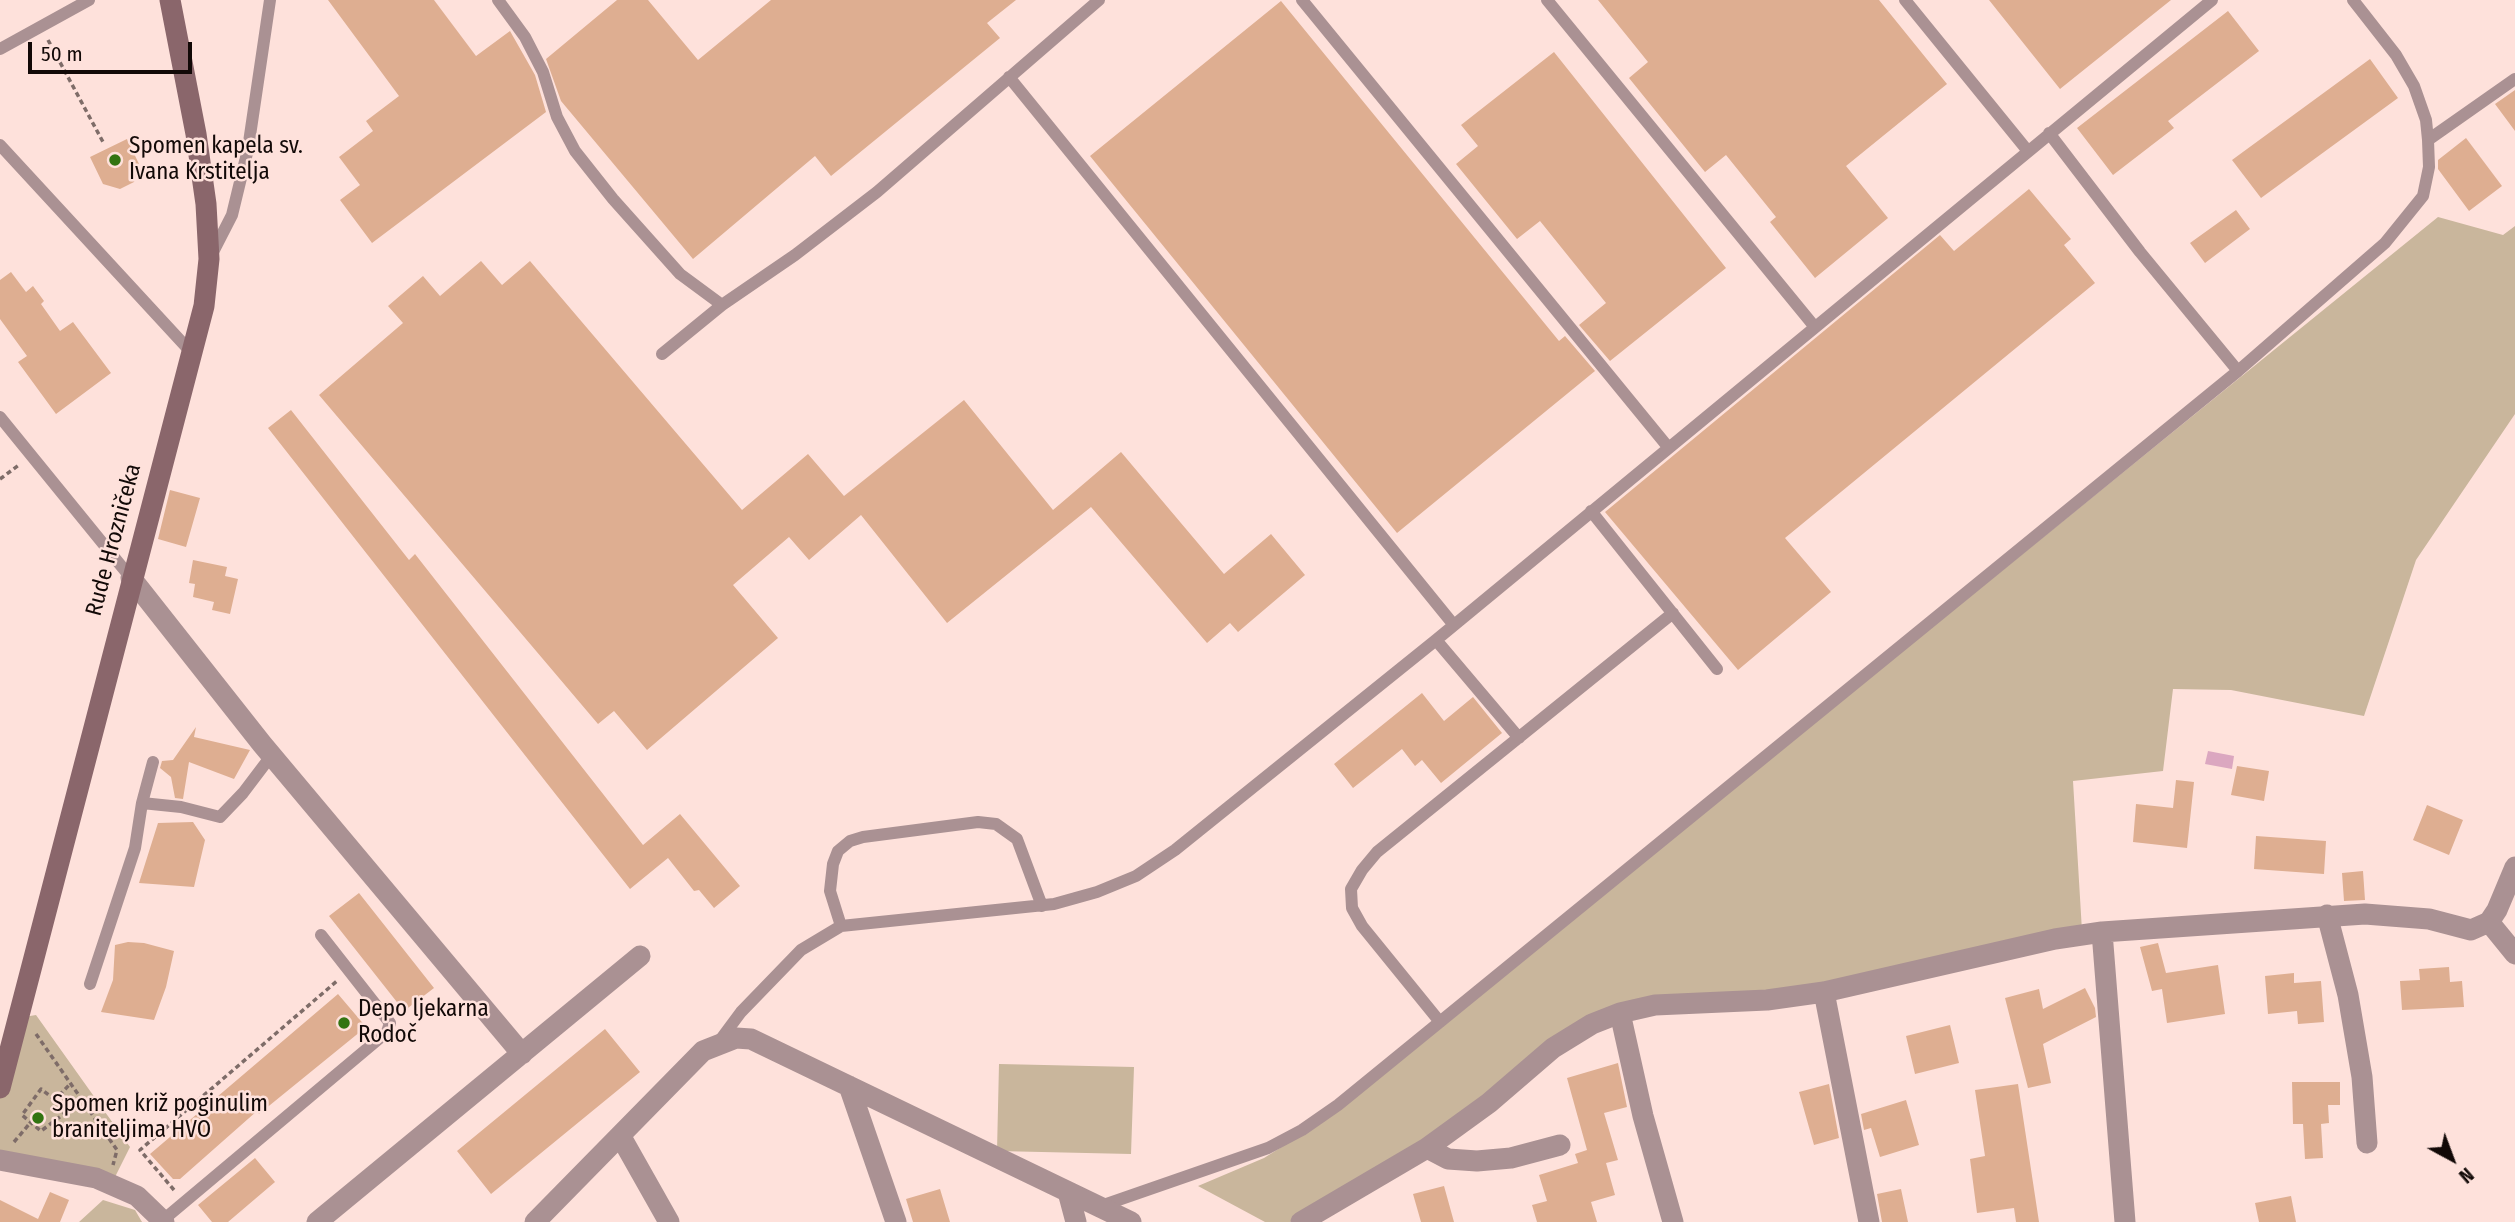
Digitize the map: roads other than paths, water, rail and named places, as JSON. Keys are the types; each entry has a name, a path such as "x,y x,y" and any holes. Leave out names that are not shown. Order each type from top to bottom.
{"street":[{"name":"Rude Hrozničeka","path":"0,1088 190,351 204,306 209,259 196,134 170,0"},
{"path":"179,44 180,0"},
{"path":"131,578 271,755 522,1054"},
{"path":"1301,1222 1427,1148 1489,1103 1553,1048 1592,1024 1620,1013 1655,1005 1767,1000 1824,992 2056,939 2102,932 2327,915 2395,914 2471,930 2489,922 2504,896 2515,867"},
{"path":"2327,915 2348,995 2361,1077 2367,1143"},
{"path":"2489,922 2515,935"},
{"path":"2489,922 2515,954"},
{"path":"2102,932 2125,1222"},
{"path":"317,1222 640,956"},
{"path":"1824,992 1869,1222"},
{"path":"1620,1013 1643,1116 1673,1222"},
{"path":"535,1222 703,1051 718,1043 751,1039 1131,1222"},
{"path":"849,1086 896,1222"},
{"path":"621,1137 669,1222"},
{"path":"1427,1148 1448,1159 1477,1161 1511,1158 1560,1145"},
{"path":"0,1160 105,1182 137,1196 164,1221"},
{"path":"1068,1192 1076,1222"}],"lane":[{"path":"0,49 89,0"},
{"path":"209,259 232,215 248,149 270,0"},
{"path":"498,0 525,37 543,72 557,117 575,151 613,199 680,274 722,305"},
{"path":"663,354 722,305 795,255 877,192 1099,0"},
{"path":"1302,0 1668,447"},
{"path":"1548,0 1814,326"},
{"path":"1905,0 2027,150"},
{"path":"718,1043 741,1012 801,950 841,926 1042,906 1110,887 1136,876 1175,850 1436,639 2212,0"},
{"path":"1098,1207 1213,1169 1302,1130 1338,1105 2238,371 2385,243 2423,196 2429,167 2426,120 2414,86 2396,55 2353,0"},
{"path":"1009,77 1453,624"},
{"path":"2428,140 2515,79"},
{"path":"2049,133 2140,252 2238,371"},
{"path":"0,145 190,351"},
{"path":"0,416 131,578"},
{"path":"1591,511 1717,668"},
{"path":"1440,1022 1362,926 1352,908 1351,889 1377,852 1673,613"},
{"path":"1436,639 1519,738"},
{"path":"142,803 181,807 219,817 243,793 271,755"},
{"path":"90,984 132,858 153,762"},
{"path":"841,926 830,891 833,864 838,851 849,841 863,836 978,822 996,824 1017,839 1042,906"},
{"path":"164,1221 387,1032 390,1023 321,935"}],"place":[{"name":"Spomen kapela sv. Ivana Krstitelja","path":"115,160"},
{"name":"Depo ljekarna Rodoč","path":"344,1023"},
{"name":"Spomen križ poginulim braniteljima HVO","path":"38,1118"}]}
